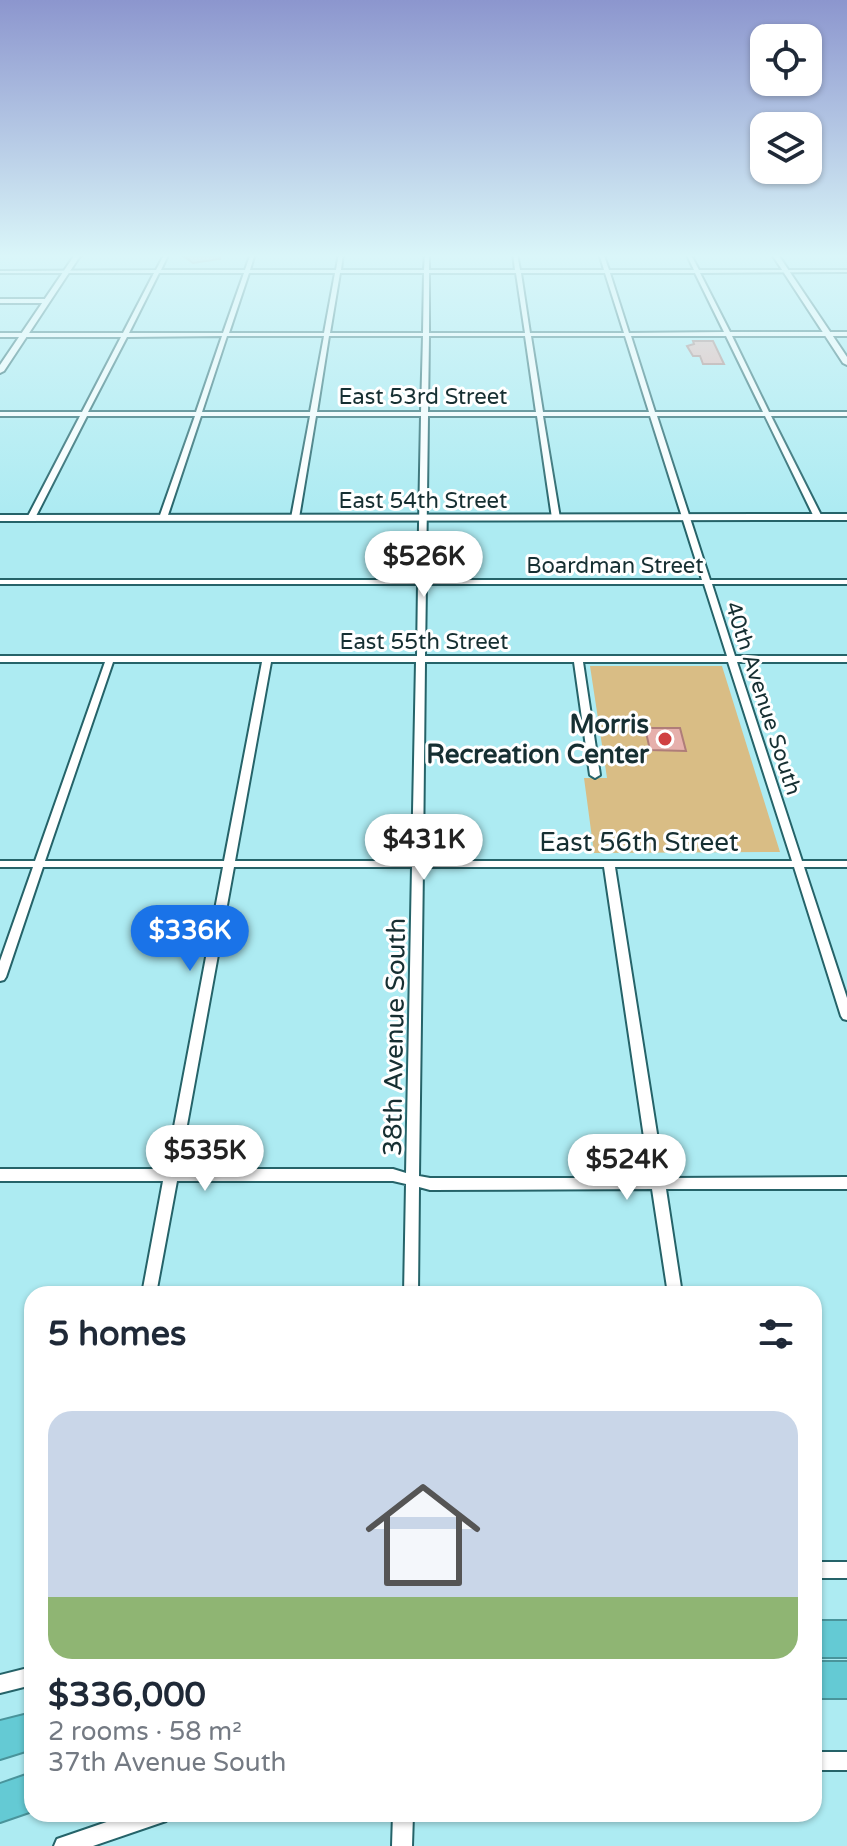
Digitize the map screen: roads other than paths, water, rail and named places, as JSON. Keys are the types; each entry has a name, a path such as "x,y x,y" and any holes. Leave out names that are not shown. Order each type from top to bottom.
{"highway":[{"path":"822,1639 847,1639"},
{"path":"822,1680 847,1680"},
{"path":"0,1740 24,1733"},
{"path":"0,1787 24,1781"},
{"path":"0,1803 24,1795"}],"street":[{"path":"0,371 22,339"},
{"path":"31,518 122,339"},
{"path":"163,518 225,339"},
{"path":"295,518 325,339"},
{"name":"38th Avenue South","path":"411,1286 427,339"},
{"path":"528,339 556,518"},
{"name":"40th Avenue South","path":"629,339 847,1016"},
{"path":"730,339 818,517"},
{"path":"831,339 847,363"},
{"name":"East 53rd Street","path":"0,414 847,414"},
{"name":"East 54th Street","path":"0,518 847,517"},
{"name":"Boardman Street","path":"0,582 847,582"},
{"name":"East 55th Street","path":"0,659 847,659"},
{"path":"0,977 110,659"},
{"path":"150,1286 267,659"},
{"path":"578,659 595,775"},
{"name":"East 56th Street","path":"0,864 847,864"},
{"path":"609,864 674,1286"},
{"path":"0,1175 393,1175 430,1184 847,1183"},
{"path":"822,1570 847,1570"},
{"path":"0,1684 24,1678"},
{"path":"822,1761 847,1761"},
{"path":"64,1846 135,1822"},
{"path":"402,1846 403,1822"}],"place":[{"name":"Morris Recreation Center","path":"665,739"}]}
